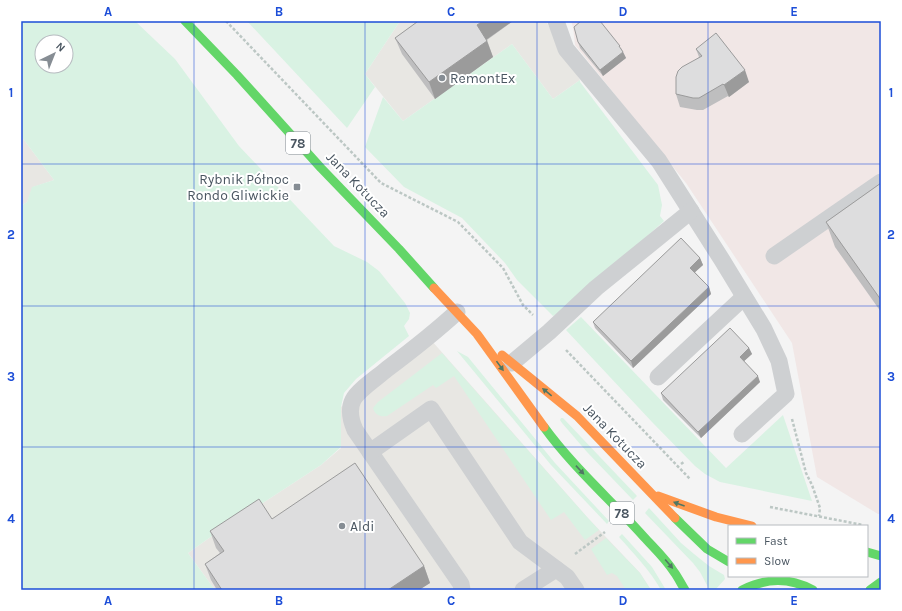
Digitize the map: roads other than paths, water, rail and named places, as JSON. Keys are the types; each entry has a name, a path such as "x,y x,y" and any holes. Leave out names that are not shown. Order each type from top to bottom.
{"main road":[{"name":"Jana Kotucza","path":"185,21 321,168 399,248 477,334 578,416 651,494 701,544 712,553 728,561"},
{"name":"Jana Kotucza","path":"477,334 554,441 660,553 674,571 685,590"},
{"name":"78","path":"651,494 707,515 747,525"},
{"path":"868,552 881,556"},
{"path":"766,577 774,580 796,583 813,590"},
{"path":"742,590 754,584 774,580"},
{"path":"870,590 881,582"}],"lane":[{"path":"556,21 566,49 659,161 764,329 779,361 786,394 742,434"},
{"path":"774,256 881,182"},
{"path":"512,363 549,332 596,288 691,211"},
{"path":"658,377 744,297"},
{"path":"456,312 434,333 356,395 353,400 350,415 355,430 461,584 462,590"},
{"path":"370,452 431,408 520,542 567,577 576,590"},
{"path":"523,590 556,569"}],"place":[{"name":"RemontEx","path":"442,78"},
{"name":"Rybnik Północ Rondo Gliwickie","path":"297,187"},
{"name":"Aldi","path":"342,526"}]}
